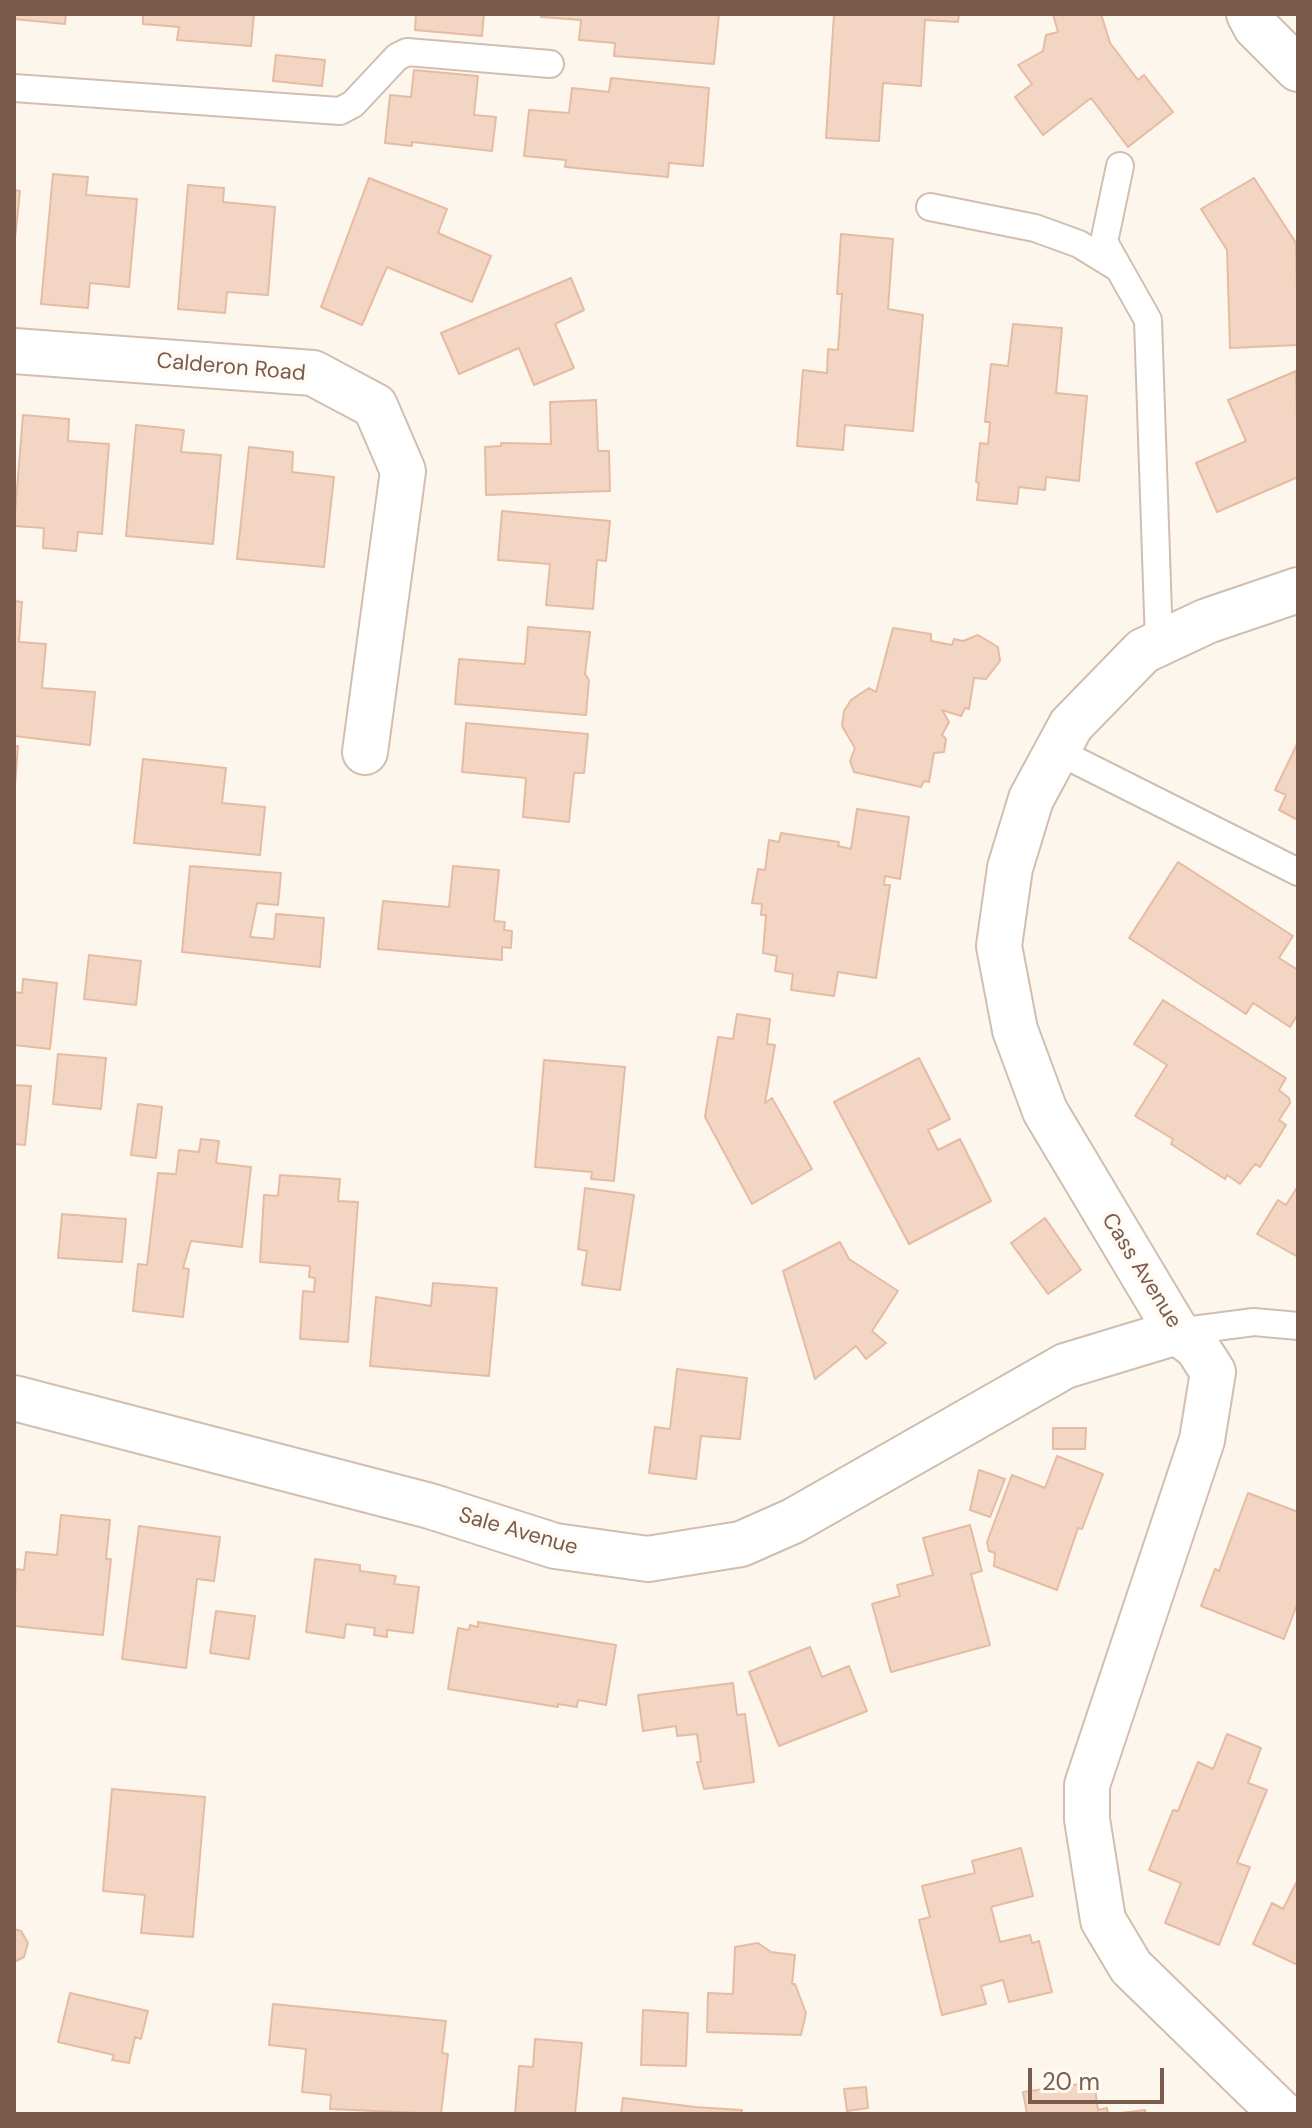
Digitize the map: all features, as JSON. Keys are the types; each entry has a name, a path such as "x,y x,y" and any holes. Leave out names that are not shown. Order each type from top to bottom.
{"street":[{"path":"1249,14 1256,27 1298,69"},
{"name":"Calderon Road","path":"14,351 313,373 375,406 403,471 365,752"},
{"name":"Cass Avenue","path":"1282,2114 1131,1967 1103,1920 1087,1819 1087,1785 1202,1440 1213,1372 1197,1347 1177,1332 1045,1111 1015,1030 999,946 1010,868 1031,799 1071,725 1143,651 1207,621 1296,595"},
{"name":"Sale Avenue","path":"14,1398 430,1506 555,1546 648,1559 741,1544 793,1521 1065,1366 1177,1332"}],"lane":[{"path":"14,88 340,111 353,104 397,57 407,52 550,64"},
{"path":"1120,166 1104,242 1148,320 1159,643"},
{"path":"930,207 1035,228 1079,244 1118,268"},
{"path":"1057,751 1298,872"},
{"path":"1177,1332 1254,1322 1298,1326"}],"building":[{"path":"14,14 66,14 65,24 14,19"},
{"path":"143,14 254,14 251,46 177,40 179,27 143,24"},
{"path":"416,14 484,14 482,36 415,30"},
{"path":"541,14 719,14 714,64 614,56 615,43 579,40 581,20 541,17"},
{"path":"834,14 959,14 958,22 925,20 921,86 883,83 879,141 826,138"},
{"path":"1053,14 1101,14 1110,43 1138,80 1144,75 1173,112 1128,147 1091,98 1043,135 1015,97 1032,84 1018,65 1043,51 1046,35 1058,32"},
{"path":"276,55 325,60 322,86 273,81"},
{"path":"414,70 478,76 474,115 496,117 492,151 412,142 412,146 385,143 390,95 411,97"},
{"path":"611,78 709,88 703,166 669,163 668,177 565,167 566,160 524,156 529,110 569,113 572,88 609,92"},
{"path":"53,174 88,177 86,195 137,199 129,287 90,283 88,308 41,304"},
{"path":"369,178 447,209 438,233 491,256 472,302 387,267 362,325 321,307"},
{"path":"1254,178 1296,243 1298,345 1230,348 1227,250 1201,209"},
{"path":"188,185 224,188 223,202 275,207 268,295 227,292 225,313 178,309"},
{"path":"14,190 20,191 14,249"},
{"path":"841,234 893,239 888,309 923,315 913,431 845,425 843,450 797,446 803,370 827,373 828,349 838,350 842,294 837,294"},
{"path":"571,278 584,310 555,324 574,368 534,385 519,348 459,374 441,333"},
{"path":"1013,324 1062,328 1056,393 1087,396 1079,481 1046,477 1045,490 1019,487 1017,504 977,500 979,483 976,482 980,443 988,444 990,422 985,422 991,364 1008,366"},
{"path":"1296,371 1298,477 1217,512 1196,463 1246,441 1228,400"},
{"path":"596,400 598,451 609,451 610,491 486,495 485,447 501,446 501,443 551,444 550,402"},
{"path":"23,415 69,419 68,441 109,444 102,534 78,532 76,551 43,548 44,528 14,526"},
{"path":"136,425 184,430 181,452 221,455 213,544 126,536"},
{"path":"249,447 293,452 292,472 334,477 324,567 237,559"},
{"path":"502,511 610,521 606,561 597,560 593,609 546,605 550,564 498,560"},
{"path":"14,601 22,602 19,642 46,644 42,688 95,692 90,745 14,736"},
{"path":"528,627 590,632 585,674 589,680 586,715 455,704 459,659 525,664"},
{"path":"893,628 931,634 931,641 952,645 954,639 963,641 978,635 998,647 1000,661 986,679 974,678 969,709 965,708 961,716 942,710 949,722 942,735 946,739 944,752 934,753 929,782 924,781 921,787 854,772 850,761 855,748 842,726 844,711 851,700 869,688 876,692"},
{"path":"466,723 588,734 584,773 574,773 569,822 523,817 526,778 462,772"},
{"path":"1298,742 1298,820 1279,810 1286,795 1275,790"},
{"path":"14,746 18,746 15,786 14,785"},
{"path":"143,759 226,768 222,803 265,807 260,855 134,843"},
{"path":"857,809 909,817 900,879 885,876 884,885 890,885 876,978 838,972 834,996 791,990 793,974 775,971 777,956 763,953 766,915 761,915 762,904 752,903 758,869 765,870 769,840 779,842 781,833 839,842 838,846 851,849"},
{"path":"1178,862 1293,936 1279,958 1298,970 1298,1014 1290,1027 1253,1003 1246,1014 1129,938"},
{"path":"190,866 281,873 278,905 257,903 250,937 274,939 276,914 324,918 320,967 182,952"},
{"path":"453,866 499,870 494,921 505,922 504,930 512,931 511,948 502,947 502,960 378,949 383,901 449,907"},
{"path":"89,955 141,961 136,1005 84,999"},
{"path":"23,979 57,983 50,1049 14,1045 14,992 22,993"},
{"path":"1163,1000 1286,1078 1279,1090 1289,1098 1290,1103 1279,1120 1286,1125 1260,1167 1255,1164 1240,1184 1227,1175 1225,1179 1171,1144 1173,1139 1135,1116 1167,1065 1134,1044"},
{"path":"737,1014 770,1019 767,1044 775,1045 765,1103 772,1098 812,1169 752,1204 705,1117 718,1037 733,1039"},
{"path":"58,1054 106,1058 101,1109 53,1104"},
{"path":"919,1058 950,1119 928,1130 938,1150 960,1139 991,1201 909,1244 834,1102"},
{"path":"544,1060 625,1067 614,1181 591,1179 592,1172 535,1167"},
{"path":"14,1085 31,1086 25,1145 14,1144"},
{"path":"138,1104 162,1107 156,1158 131,1155"},
{"path":"201,1139 219,1141 216,1163 251,1167 242,1247 191,1241 183,1268 189,1269 183,1317 133,1311 138,1264 147,1265 158,1173 176,1174 179,1150 199,1152"},
{"path":"280,1175 340,1179 338,1201 358,1202 348,1342 300,1339 303,1291 314,1292 315,1278 309,1277 310,1266 260,1262 264,1195 278,1196"},
{"path":"1298,1186 1298,1257 1257,1234 1278,1200 1286,1205"},
{"path":"585,1188 634,1195 620,1290 582,1285 587,1251 578,1249"},
{"path":"62,1214 126,1219 122,1262 58,1258"},
{"path":"1045,1218 1081,1270 1048,1294 1011,1243"},
{"path":"840,1242 849,1259 898,1291 872,1331 886,1343 866,1359 856,1346 815,1379 783,1271"},
{"path":"433,1283 497,1288 489,1376 370,1366 376,1297 431,1306"},
{"path":"677,1369 747,1378 740,1439 701,1436 696,1479 649,1473 655,1427 670,1429"},
{"path":"1053,1428 1086,1428 1085,1449 1053,1449"},
{"path":"1057,1456 1103,1474 1082,1529 1078,1528 1057,1590 994,1566 995,1553 989,1551 987,1542 1012,1475 1045,1488"},
{"path":"979,1470 1005,1479 990,1517 970,1510"},
{"path":"1248,1493 1298,1512 1298,1602 1284,1639 1201,1606 1215,1569 1219,1571"},
{"path":"61,1515 110,1520 106,1559 111,1559 103,1635 14,1626 16,1569 24,1570 26,1552 57,1555"},
{"path":"970,1525 982,1571 971,1574 990,1645 891,1672 872,1604 900,1596 897,1585 933,1575 923,1538"},
{"path":"139,1526 220,1537 214,1581 197,1579 186,1668 122,1659"},
{"path":"315,1559 360,1565 360,1571 396,1576 394,1584 419,1587 413,1633 387,1630 387,1637 374,1635 375,1628 346,1624 344,1638 306,1632"},
{"path":"216,1611 255,1616 249,1659 210,1653"},
{"path":"478,1622 616,1645 606,1705 578,1700 577,1707 558,1704 558,1707 448,1689 458,1628 469,1630 470,1625 478,1627"},
{"path":"810,1647 822,1677 849,1666 867,1711 779,1746 749,1672"},
{"path":"733,1683 737,1715 745,1714 754,1782 704,1789 697,1762 701,1762 697,1734 677,1736 676,1726 643,1731 638,1695"},
{"path":"1227,1734 1261,1748 1248,1783 1267,1790 1237,1863 1250,1867 1219,1945 1165,1923 1181,1883 1149,1870 1173,1810 1178,1811 1198,1762 1213,1769"},
{"path":"112,1789 205,1797 193,1937 141,1933 145,1895 103,1891"},
{"path":"1021,1848 1033,1896 991,1907 1000,1942 1030,1935 1032,1943 1039,1941 1052,1992 1009,2002 1003,1980 981,1986 986,2004 942,2015 919,1920 930,1917 922,1886 975,1873 972,1861"},
{"path":"1298,1879 1298,1965 1253,1944 1272,1903 1283,1909"},
{"path":"14,1929 21,1931 28,1943 24,1957 14,1962"},
{"path":"758,1943 771,1952 795,1955 792,1984 795,1984 806,2013 801,2035 707,2032 708,1993 733,1994 735,1947"},
{"path":"70,1993 148,2011 141,2039 135,2037 129,2063 112,2060 114,2055 58,2042"},
{"path":"273,2004 446,2021 442,2053 448,2054 441,2114 330,2109 331,2095 302,2092 306,2049 269,2045"},
{"path":"643,2010 688,2013 686,2066 641,2065"},
{"path":"535,2039 582,2043 575,2114 515,2114 519,2066 533,2067"},
{"path":"1094,2082 1098,2110 1107,2108 1108,2114 1027,2114 1023,2092"},
{"path":"866,2087 868,2108 847,2111 844,2089"},
{"path":"623,2098 742,2110 741,2114 621,2114"},
{"path":"1145,2110 1146,2114 1113,2114"}]}
